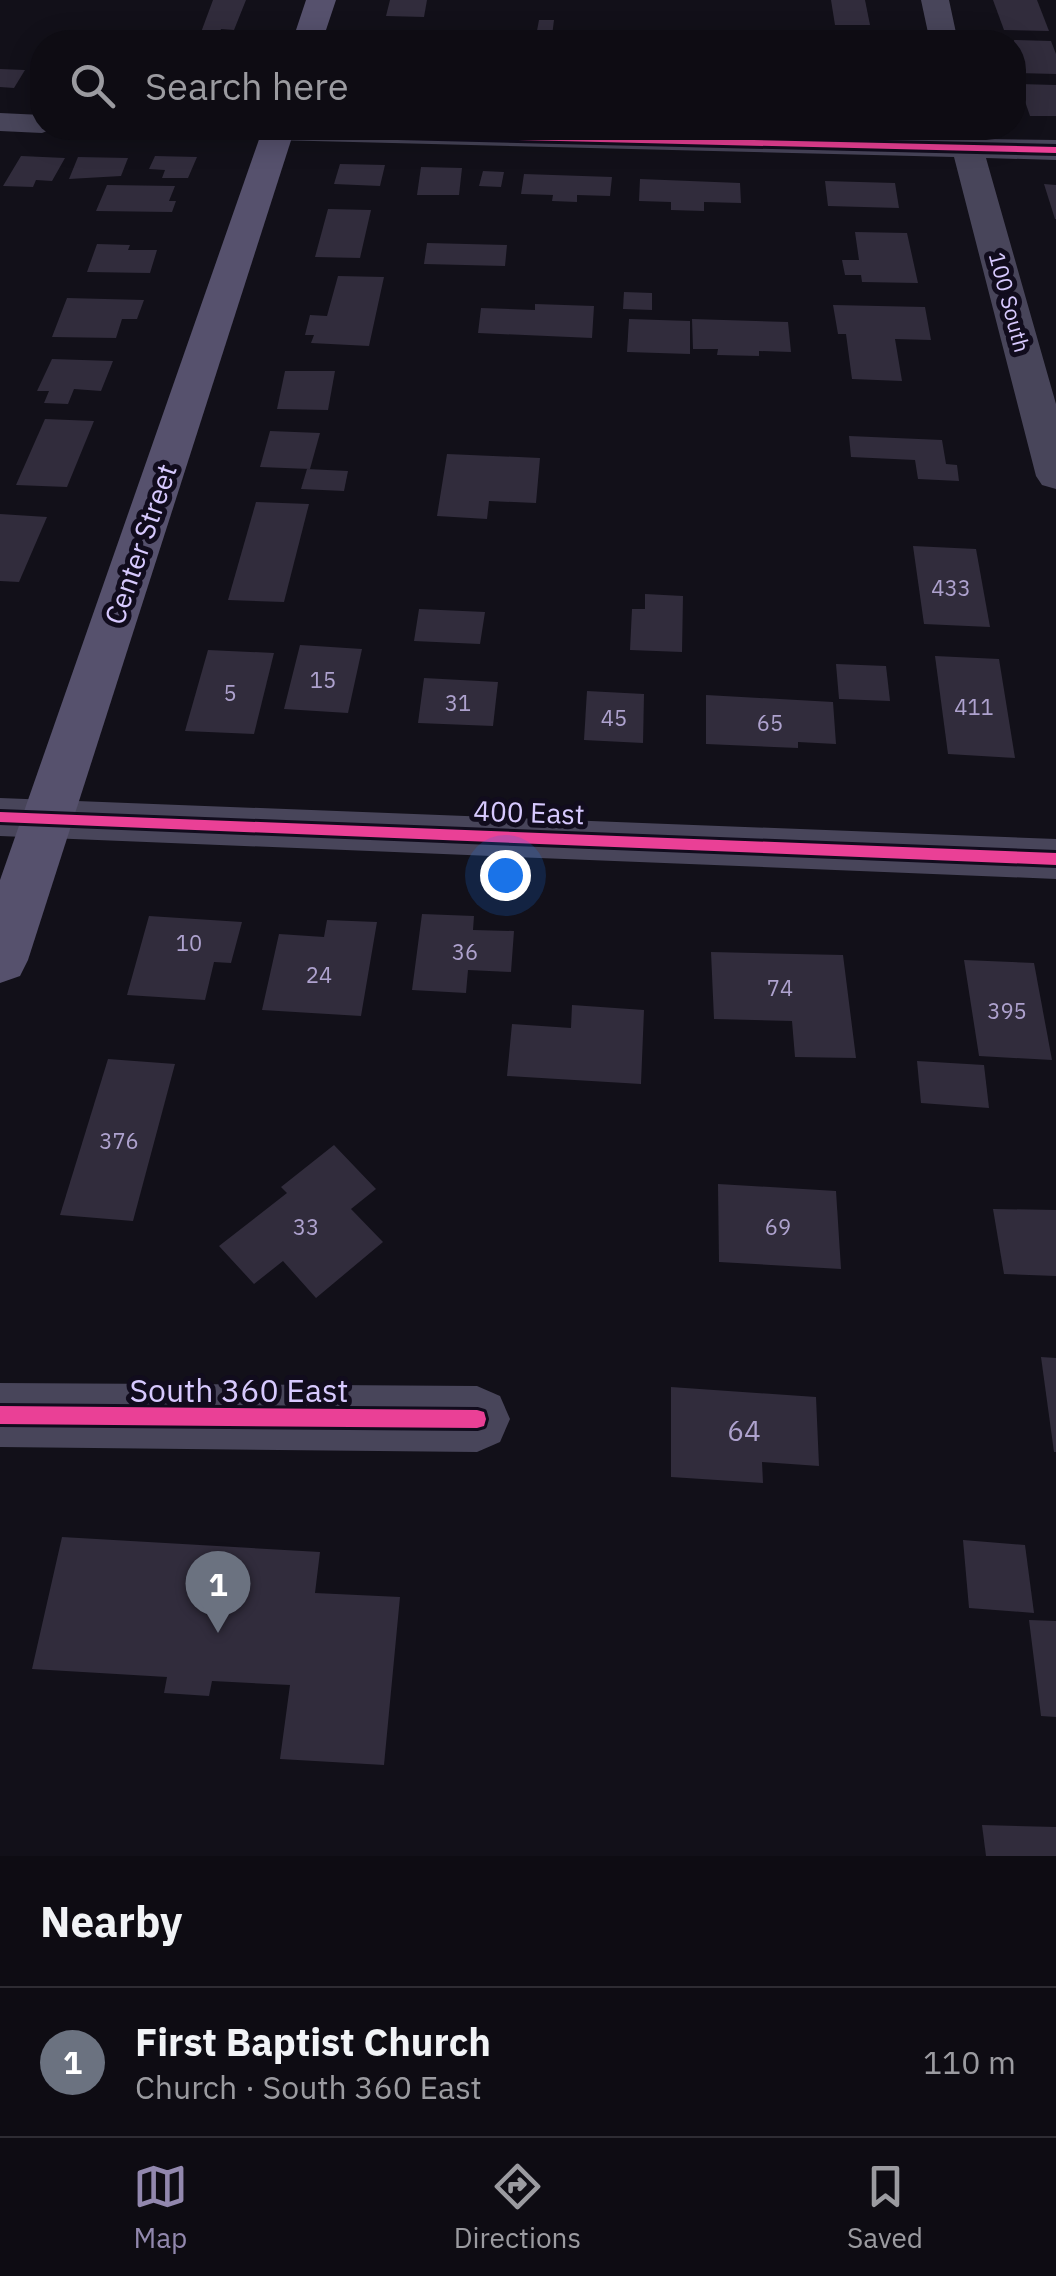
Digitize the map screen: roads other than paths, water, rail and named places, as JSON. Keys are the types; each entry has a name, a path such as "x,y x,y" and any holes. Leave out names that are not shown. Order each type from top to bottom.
{"street":[{"path":"311,30 320,0"},
{"path":"934,0 941,30"},
{"path":"0,122 30,123"},
{"name":"Center Street","path":"0,960 23,818 275,140"},
{"name":"100 South","path":"965,140 1056,476"},
{"path":"979,140 1056,150"},
{"name":"400 East","path":"23,818 1056,860"},
{"name":"South 360 East","path":"0,1416 477,1419"}],"place":[{"name":"First Baptist Church","path":"218,1633"}]}
